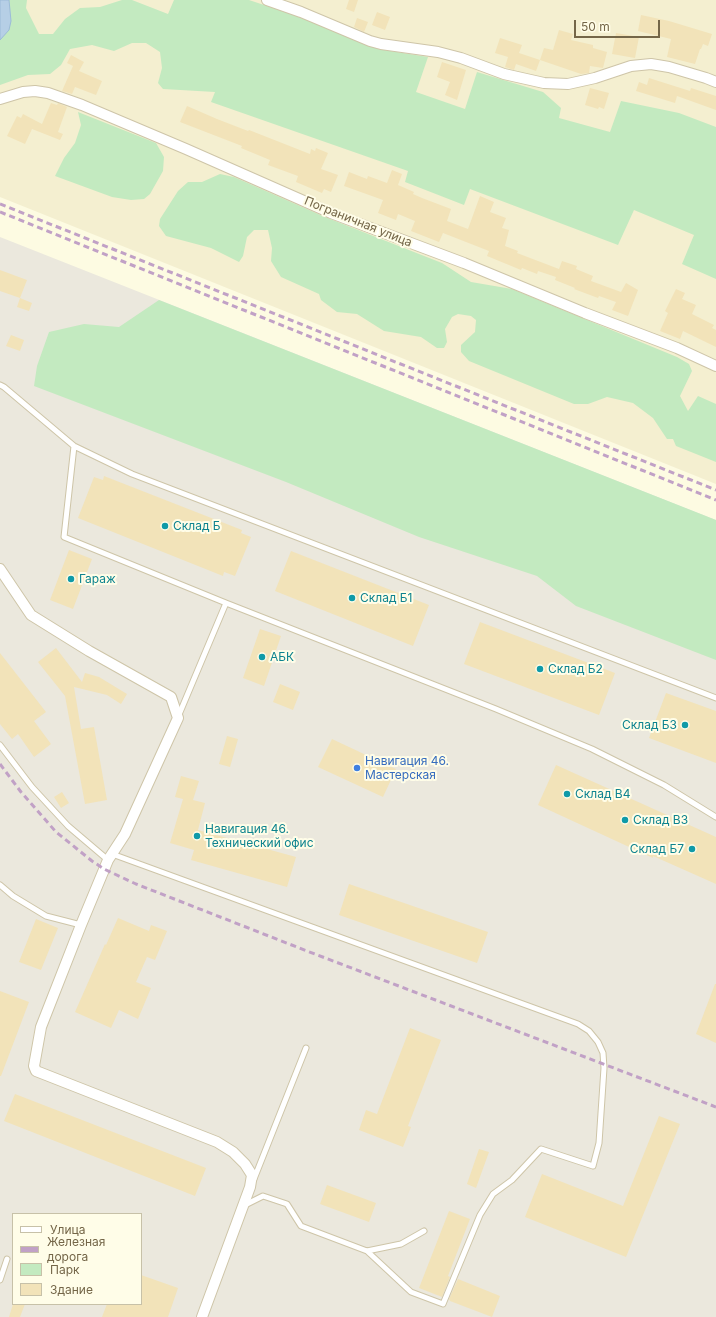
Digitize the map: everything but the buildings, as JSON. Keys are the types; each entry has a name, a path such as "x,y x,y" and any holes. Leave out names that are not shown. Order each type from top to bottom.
{"street":[{"path":"267,0 301,12 370,41 381,44 438,52 461,58 504,74 544,83 568,84 595,78 630,66 651,64 668,67 716,82"},
{"name":"Пограничная улица","path":"0,98 23,92 35,91 48,93 82,105 331,213 464,263 585,313 677,348 716,366"},
{"path":"0,569 31,615 89,651 172,697 178,718 125,834 110,857 81,925 41,1027 34,1066 36,1070 217,1142 233,1152 245,1164 252,1175 250,1187 202,1317"}],"lane":[{"path":"0,385 74,446 132,474 716,698"},
{"path":"74,446 64,537 226,603 496,709 592,749 664,785 716,817"},
{"path":"178,718 226,603"},
{"path":"0,745 32,787 68,826 110,857 578,1024 589,1031 598,1042 603,1053 604,1068 599,1143 593,1166 541,1149 512,1180 493,1194 480,1215 443,1304 411,1292 367,1251 301,1226 287,1204 263,1196 244,1206"},
{"path":"0,885 13,896 46,916 81,925"},
{"path":"250,1187 306,1048"},
{"path":"367,1251 400,1244 424,1231"},
{"path":"0,1280 7,1259"}],"shaded area":[{"path":"0,0 716,0 716,484 0,197"},
{"path":"0,237 716,520 716,1317 0,1317"}],"green space":[{"path":"0,0 27,0 26,8 39,34 53,34 65,19 80,8 100,7 122,0 132,0 168,14 174,0 249,0 300,17 378,49 428,57 416,92 465,109 477,72 543,92 561,108 559,118 610,132 621,101 679,113 716,127 716,279 682,264 694,235 634,210 618,245 470,189 464,205 405,182 408,171 211,102 215,92 163,89 158,83 162,68 160,52 146,43 132,43 114,51 92,45 70,49 61,65 50,74 28,75 0,85"},
{"path":"78,112 156,143 164,157 163,171 150,194 144,199 131,200 112,197 55,176 64,158 75,143 81,125"},
{"path":"220,174 234,177 325,217 442,263 471,282 512,289 677,357 689,364 692,371 680,396 688,411 698,396 716,404 716,462 676,446 673,439 667,439 653,418 633,403 607,397 588,404 574,404 469,361 461,352 461,345 475,332 476,320 471,316 458,314 452,317 445,329 447,342 444,348 437,348 421,337 384,331 357,314 337,312 321,300 319,294 281,277 271,261 272,248 268,230 254,230 247,237 243,256 239,262 211,248 166,236 159,226 160,219 178,191 188,182 202,182"},
{"path":"159,300 716,520 716,660 576,606 537,576 419,537 286,482 34,386 37,366 49,332 84,324 119,327"}],"water":[{"path":"0,0 9,0 11,21 9,30 0,40"}],"railway":[{"path":"0,204 716,490"},
{"path":"0,212 716,500"},
{"path":"0,764 21,792 56,832 104,869 136,884 307,951 716,1107"}],"place":[{"name":"Склад Б","path":"165,526"},
{"name":"Гараж","path":"71,579"},
{"name":"Склад Б1","path":"352,598"},
{"name":"АБК","path":"262,657"},
{"name":"Склад Б2","path":"540,669"},
{"name":"Склад Б3","path":"685,725"},
{"name":"Навигация 46. Мастерская","path":"357,768"},
{"name":"Склад В4","path":"567,794"},
{"name":"Склад В3","path":"625,820"},
{"name":"Навигация 46. Технический офис","path":"197,836"},
{"name":"Склад Б7","path":"692,849"}]}
